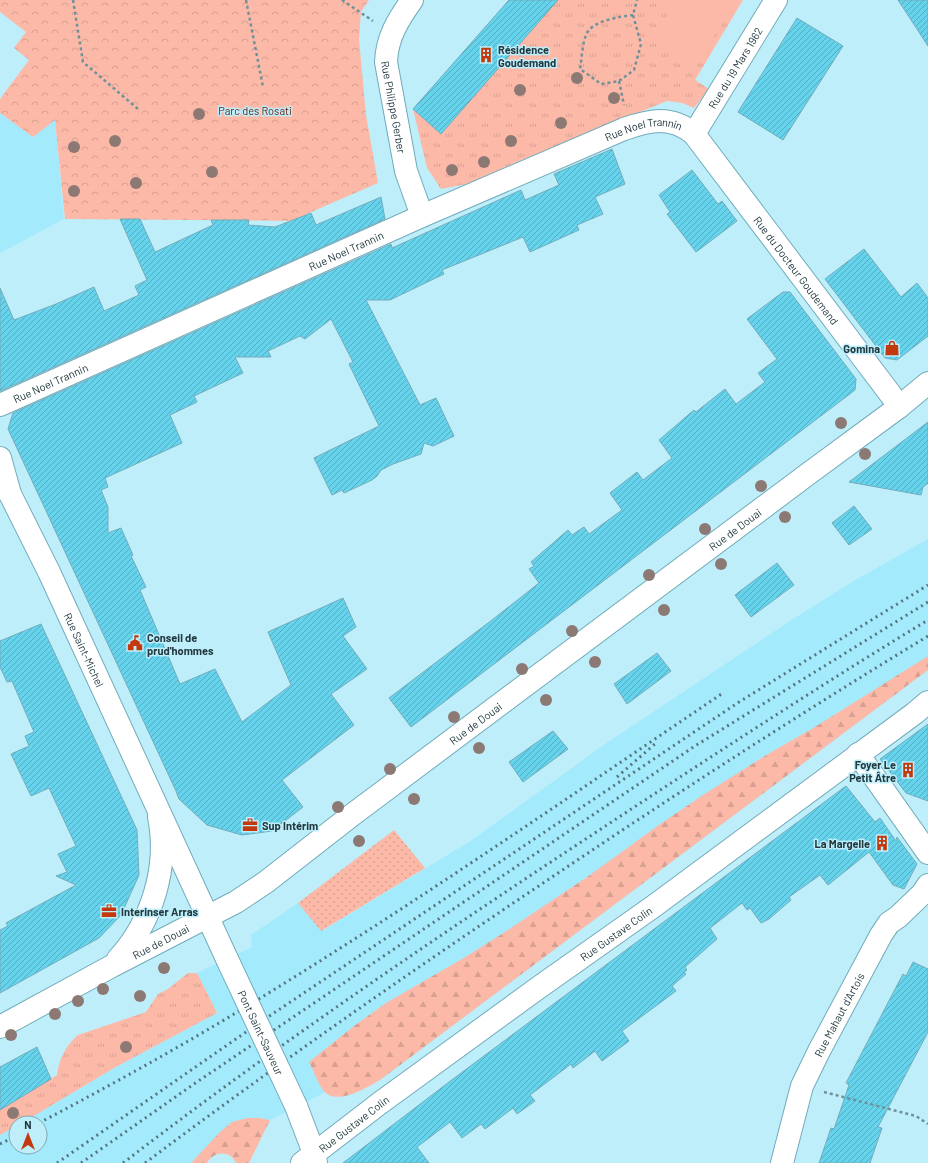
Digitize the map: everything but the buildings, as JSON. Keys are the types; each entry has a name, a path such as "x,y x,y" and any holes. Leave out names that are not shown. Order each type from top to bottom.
{"street":[{"name":"Rue Philippe Gerber","path":"412,0 392,33 386,51 387,69 408,176 422,216"},
{"name":"Rue du 19 Mars 1962","path":"694,134 776,0"},
{"name":"Rue Noel Trannin","path":"0,405 422,216 624,129 639,124 661,120 679,124 694,134"},
{"name":"Rue du Docteur Goudemand","path":"694,134 899,407"},
{"name":"Rue de Douai","path":"0,1027 112,966 236,902 266,882 352,815 899,407 928,383"},
{"name":"Rue Saint-Michel","path":"0,458 5,487 55,586 227,959"},
{"name":"Rue Gustave Colin","path":"311,1160 380,1103 468,1038 654,906 928,702"},
{"path":"858,754 928,853"},
{"name":"Rue Saint-Michel","path":"112,966 132,942 141,927 155,893 163,850 163,834 157,807"},
{"name":"Rue Mahaut d'Artois","path":"782,1163 802,1086 819,1051 889,922 898,917 922,894 928,885"},
{"name":"Pont Saint-Sauveur","path":"227,959 296,1106 311,1160"}],"path":[{"path":"73,0 82,62 138,109"},
{"path":"246,0 263,87"},
{"path":"342,0 392,33"},
{"path":"633,15 615,17 596,24 587,34 580,69 601,84 619,81 634,70 642,44 633,15 637,0"},
{"path":"802,1086 916,1116 928,1124"}],"shaded area":[{"path":"0,113 33,137 55,119 64,219 0,253"},
{"path":"928,539 928,670 380,1080 352,1094 342,1096 330,1096 324,1090 324,1093 270,1120 247,1118 199,1155 191,1163 0,1163 0,1135 8,1130 8,1155 48,1155 48,1115 35,1115 114,1068 217,1013 197,973 252,947 251,935 298,903 322,931 469,842 608,742 787,623 852,582"}],"green space":[{"name":"Parc des Rosati","path":"0,0 369,0 361,12 359,39 366,115 378,183 302,216 303,221 65,219 55,120 33,137 0,113 0,99 29,60 14,48 26,32 0,12"},
{"path":"558,0 743,0 695,80 709,89 694,108 682,103 667,101 467,184 441,189 427,168 413,109 441,134"},
{"path":"677,0 738,0 694,67 651,39"},
{"path":"928,656 928,670 380,1080 359,1091 343,1096 335,1097 329,1095 323,1090 309,1062 354,1026 386,1003 467,956 511,928 590,875 703,795"},
{"path":"394,830 425,868 321,931 298,903"},
{"path":"188,973 197,973 217,1013 114,1068 35,1115 8,1115 8,1130 0,1135 0,1110 57,1075 59,1063 64,1053 70,1043 78,1035 146,1012 158,994 168,989"},
{"path":"247,1118 270,1120 249,1163 236,1163 226,1154 218,1154 207,1163 191,1163 220,1132 232,1122"}],"railway":[{"path":"57,1163 259,1023 739,702 928,585"},
{"path":"81,1163 194,1084 695,746 928,602"},
{"path":"123,1163 286,1042 454,927 746,734 928,620"},
{"path":"145,1163 318,1037 494,916 729,760 928,636"},
{"path":"48,1118 235,1014 321,961 494,848 723,693"},
{"path":"617,777 656,743"},
{"path":"0,1144 8,1140"}],"place":[{"name":"Résidence Goudemand","path":"486,55"},
{"name":"Gomina","path":"892,348"},
{"name":"Conseil de prud'hommes","path":"135,643"},
{"name":"Foyer Le Petit Âtre","path":"908,770"},
{"name":"Sup Intérim","path":"250,825"},
{"name":"La Margelle","path":"882,843"},
{"name":"Interinser Arras","path":"109,911"}]}
